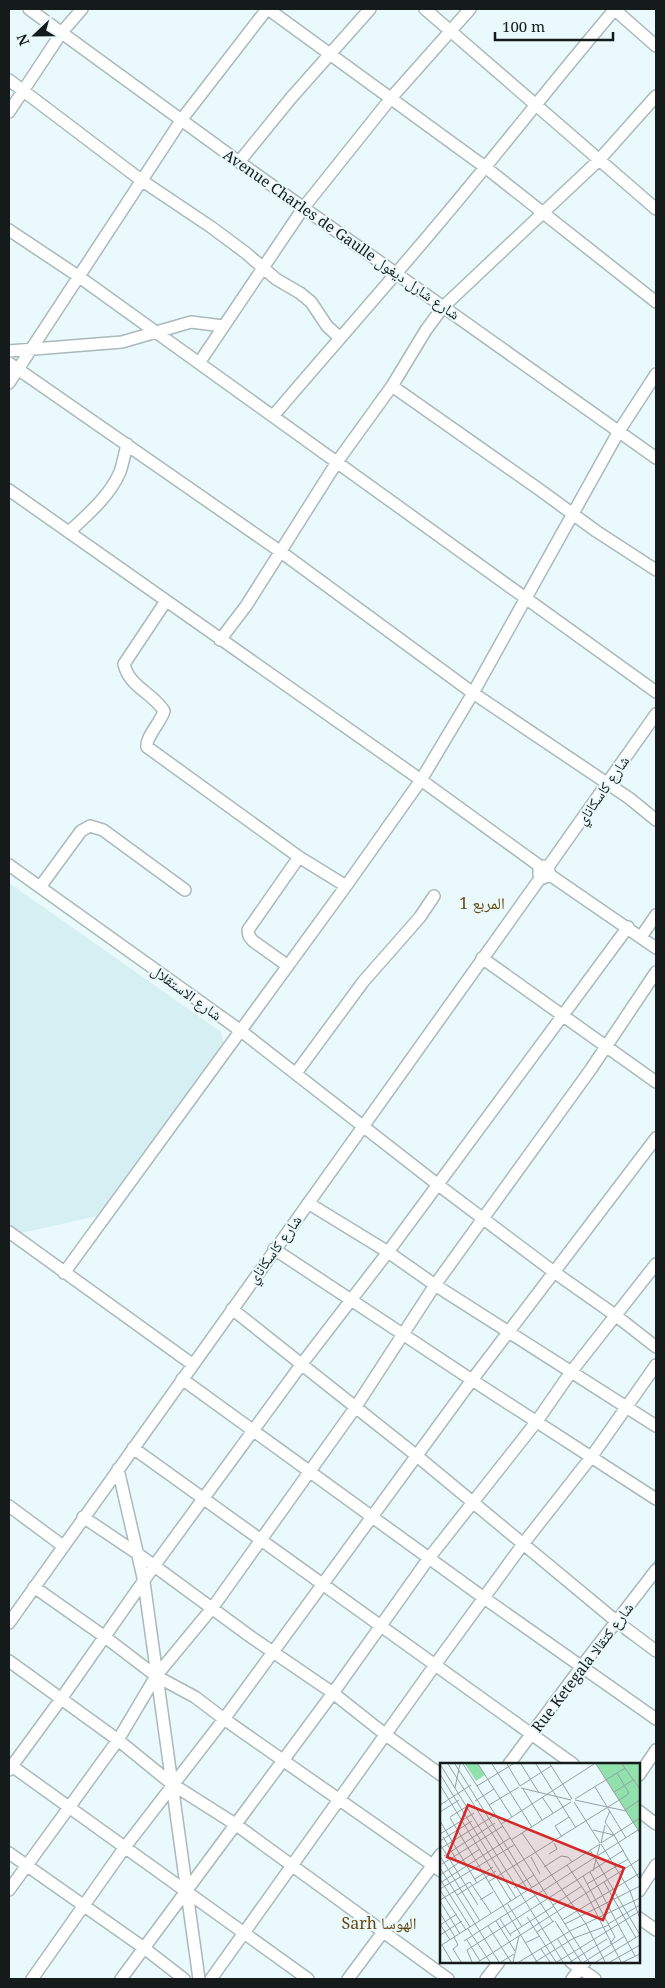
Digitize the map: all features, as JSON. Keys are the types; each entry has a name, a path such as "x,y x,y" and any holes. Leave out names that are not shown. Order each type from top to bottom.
{"street":[{"name":"Avenue Charles de Gaulle شارع شارل ديغول","path":"29,9 239,162 656,458"},
{"path":"9,112 62,32 82,9"},
{"path":"9,383 14,366 33,348 78,276 182,120 268,9 486,167 656,302"},
{"path":"239,162 330,53 370,9"},
{"path":"425,9 656,209"},
{"path":"198,363 304,207 391,98 470,9"},
{"path":"273,416 397,273 486,167 535,103 615,9 656,46"},
{"path":"9,80 141,180 211,227 246,253 262,268 311,302 327,326 340,338"},
{"path":"220,640 246,606 337,462 392,386 426,330 443,307 599,160 656,96"},
{"path":"9,230 78,276 656,692"},
{"path":"9,350 122,342 191,322 223,326"},
{"path":"14,366 281,552 473,693 629,798 656,820"},
{"path":"64,1273 421,780 473,693 620,431 656,374"},
{"path":"392,386 634,558 656,570"},
{"path":"68,532 103,499 113,486 120,470 127,444"},
{"path":"9,490 421,780 545,872 628,927 656,948"},
{"path":"166,602 124,664 126,674 135,684 159,703 164,711 162,719 148,740 148,747 299,856 346,886"},
{"name":"شارع كاسكاناي","path":"9,1623 656,714"},
{"path":"40,887 81,831 90,826 103,830 185,890"},
{"path":"288,966 253,941 249,936 248,930 299,856"},
{"name":"شارع الاستقلال","path":"9,865 241,1031 437,1184 656,1347"},
{"path":"296,1073 363,982 420,917 434,896"},
{"path":"641,936 656,915"},
{"path":"308,1979 70,1807 10,1766 62,1699 154,1566 254,1432 301,1365 388,1252 628,927"},
{"path":"482,958 656,1082"},
{"path":"9,1890 118,1740 156,1676 213,1607 260,1539 356,1408 435,1285 606,1046 656,972"},
{"path":"32,1979 125,1847 224,1719 472,1380 656,1138"},
{"path":"308,1203 388,1252 435,1285 656,1426"},
{"path":"9,1232 192,1364"},
{"path":"274,1249 350,1301 656,1499"},
{"path":"121,1979 333,1693 429,1558 537,1421 571,1372 656,1264"},
{"path":"232,1309 417,1456 616,1621 656,1651"},
{"path":"211,1979 245,1934 292,1864 386,1736 435,1665 523,1544 592,1456 656,1365"},
{"path":"182,1379 484,1598 656,1719"},
{"path":"133,1448 572,1763"},
{"path":"118,1469 144,1582 199,1979"},
{"path":"9,1506 63,1546"},
{"path":"83,1518 138,1554 333,1693 386,1736 440,1774"},
{"name":"Rue Ketegala شارع كتقالا","path":"510,1763 656,1570"},
{"path":"34,1587 156,1676 195,1697 437,1868 383,1932 348,1979"},
{"path":"9,1661 118,1740 172,1784 235,1824 292,1864 448,1979"},
{"path":"640,1774 656,1750"},
{"path":"640,1812 656,1824"},
{"path":"9,1853 144,1948 184,1979"},
{"path":"640,1889 656,1865"},
{"path":"640,1919 656,1930"},
{"path":"486,1979 498,1963"},
{"path":"572,1979 578,1964 595,1979"}],"shaded area":[{"path":"9,883 221,1032 224,1044 98,1216 21,1233 9,1224"}],"waterway":[{"path":"651,1568 656,1561"},
{"path":"623,1634 638,1644"}],"district":[{"name":"المربع 1","path":"482,903"},
{"name":"Sarh الهوسا","path":"379,1923"}]}
